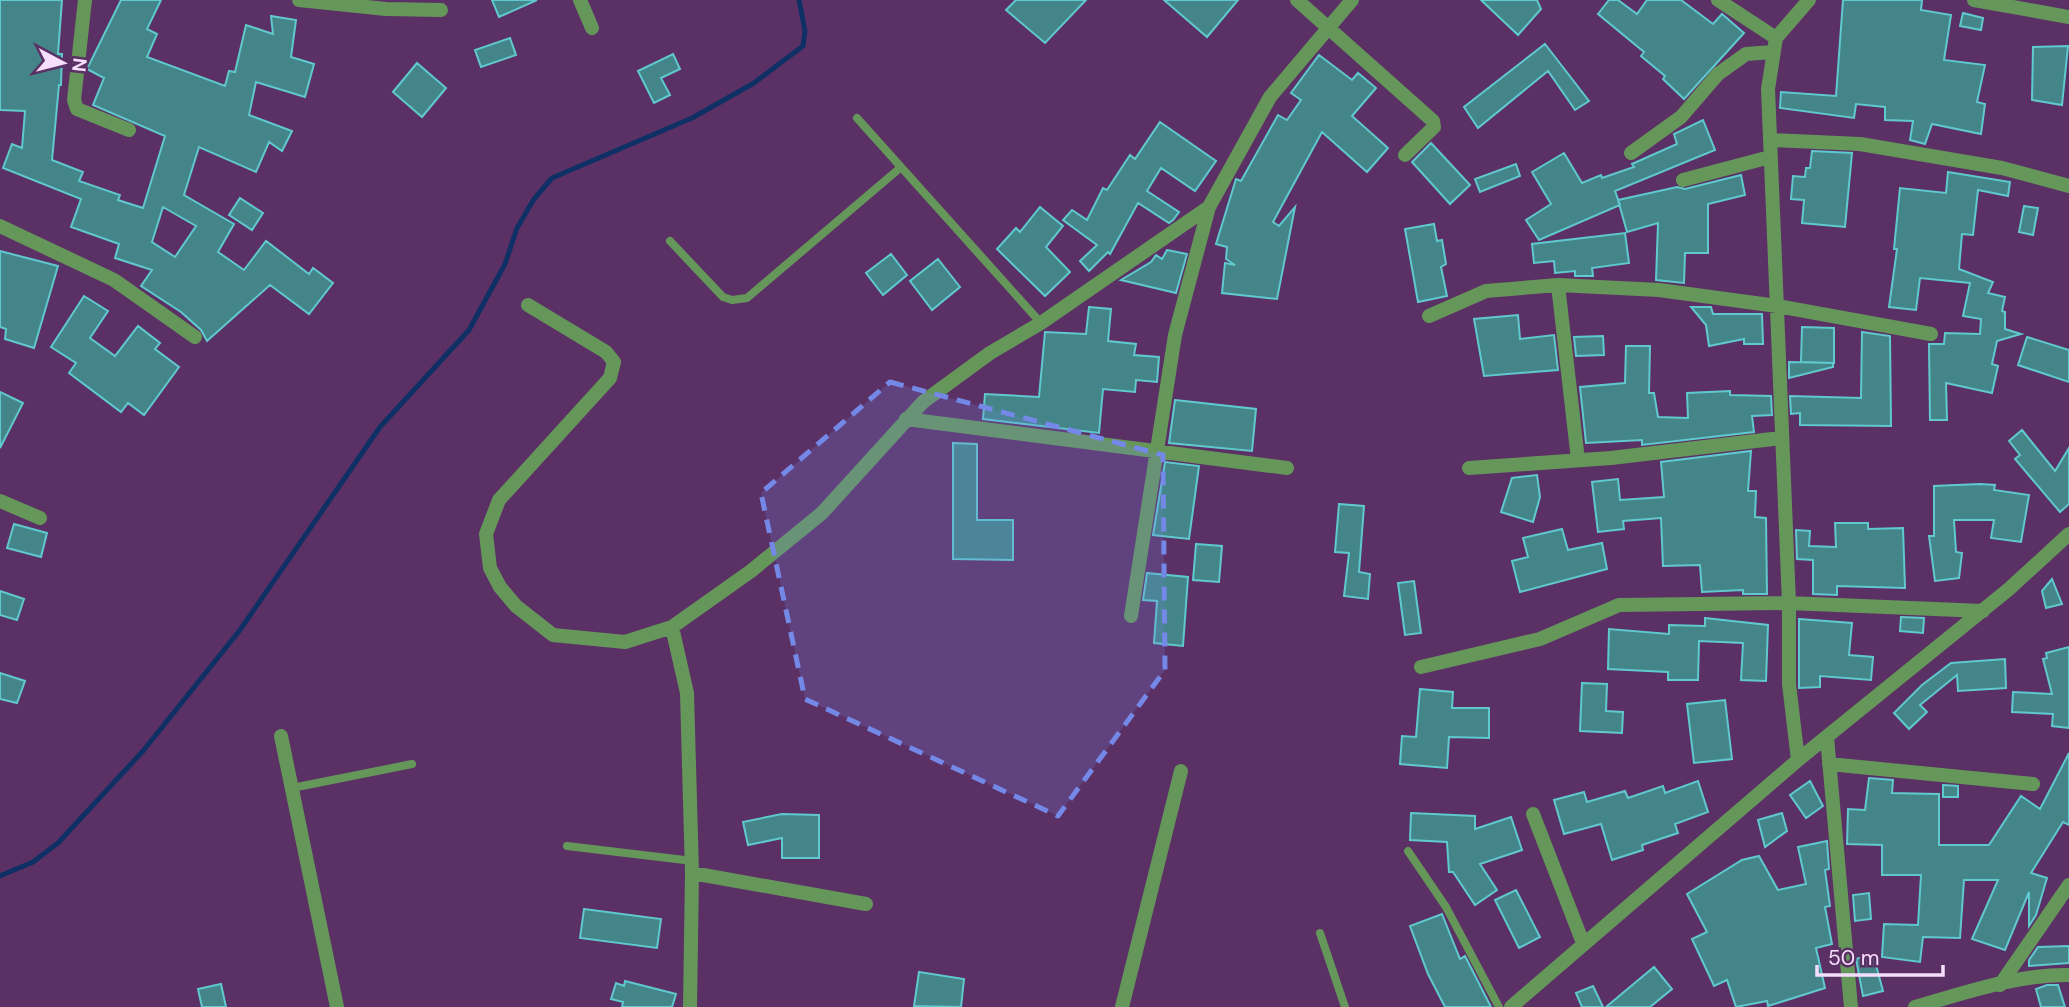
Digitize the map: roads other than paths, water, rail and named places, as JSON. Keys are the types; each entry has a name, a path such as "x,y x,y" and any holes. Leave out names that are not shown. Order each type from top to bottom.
{"street":[{"path":"85,0 74,100 77,109 129,130"},
{"path":"299,0 386,9 441,10"},
{"path":"580,0 592,28"},
{"path":"1297,0 1433,121 1434,127 1429,134 1405,155"},
{"path":"1131,616 1154,451 1175,335 1209,207 1270,97 1352,0"},
{"path":"1718,0 1774,45"},
{"path":"1798,760 1789,684 1789,603 1768,89 1774,45 1808,0"},
{"path":"1974,0 1992,1 2069,17"},
{"path":"1632,153 1681,117 1718,74 1746,54 1774,45"},
{"path":"1770,140 1860,144 2002,168 2069,186"},
{"path":"1683,180 1770,157"},
{"path":"528,305 606,352 614,362 610,378 499,500 486,534 490,568 500,587 516,606 553,635 585,641 625,642 673,627 751,571 822,513 923,402 990,353 1041,323 1209,207"},
{"path":"0,226 114,280 195,337"},
{"path":"1558,285 1578,460"},
{"path":"1429,316 1486,291 1558,285 1659,290 1777,306 1931,334"},
{"path":"906,419 1287,468"},
{"path":"1469,468 1578,460 1782,438"},
{"path":"0,500 40,518"},
{"path":"1511,1007 1798,760 1983,611 2069,534"},
{"path":"1422,667 1540,639 1619,605 1789,603 1983,611"},
{"path":"673,627 687,693 693,867 690,1007"},
{"path":"281,736 337,1007"},
{"path":"1827,737 1851,1007"},
{"path":"1829,764 2033,784"},
{"path":"1122,1007 1181,771"},
{"path":"1533,814 1583,943"},
{"path":"693,867 866,904"},
{"path":"2000,985 2069,885"},
{"path":"1915,1007 1940,1004 2000,985 2052,975 2069,975"}],"lane":[{"path":"857,118 1041,323"},
{"path":"670,241 723,297 733,300 747,298 900,168"},
{"path":"292,788 412,764"},
{"path":"566,846 693,867"},
{"path":"1408,851 1446,906 1499,1007"},
{"path":"1320,933 1345,1007"}],"waterway":[{"path":"0,876 33,862 58,843 143,751 240,630 380,427 469,330 505,264 517,228 534,199 552,178 692,118 754,83 803,46 805,31 799,0"}]}
